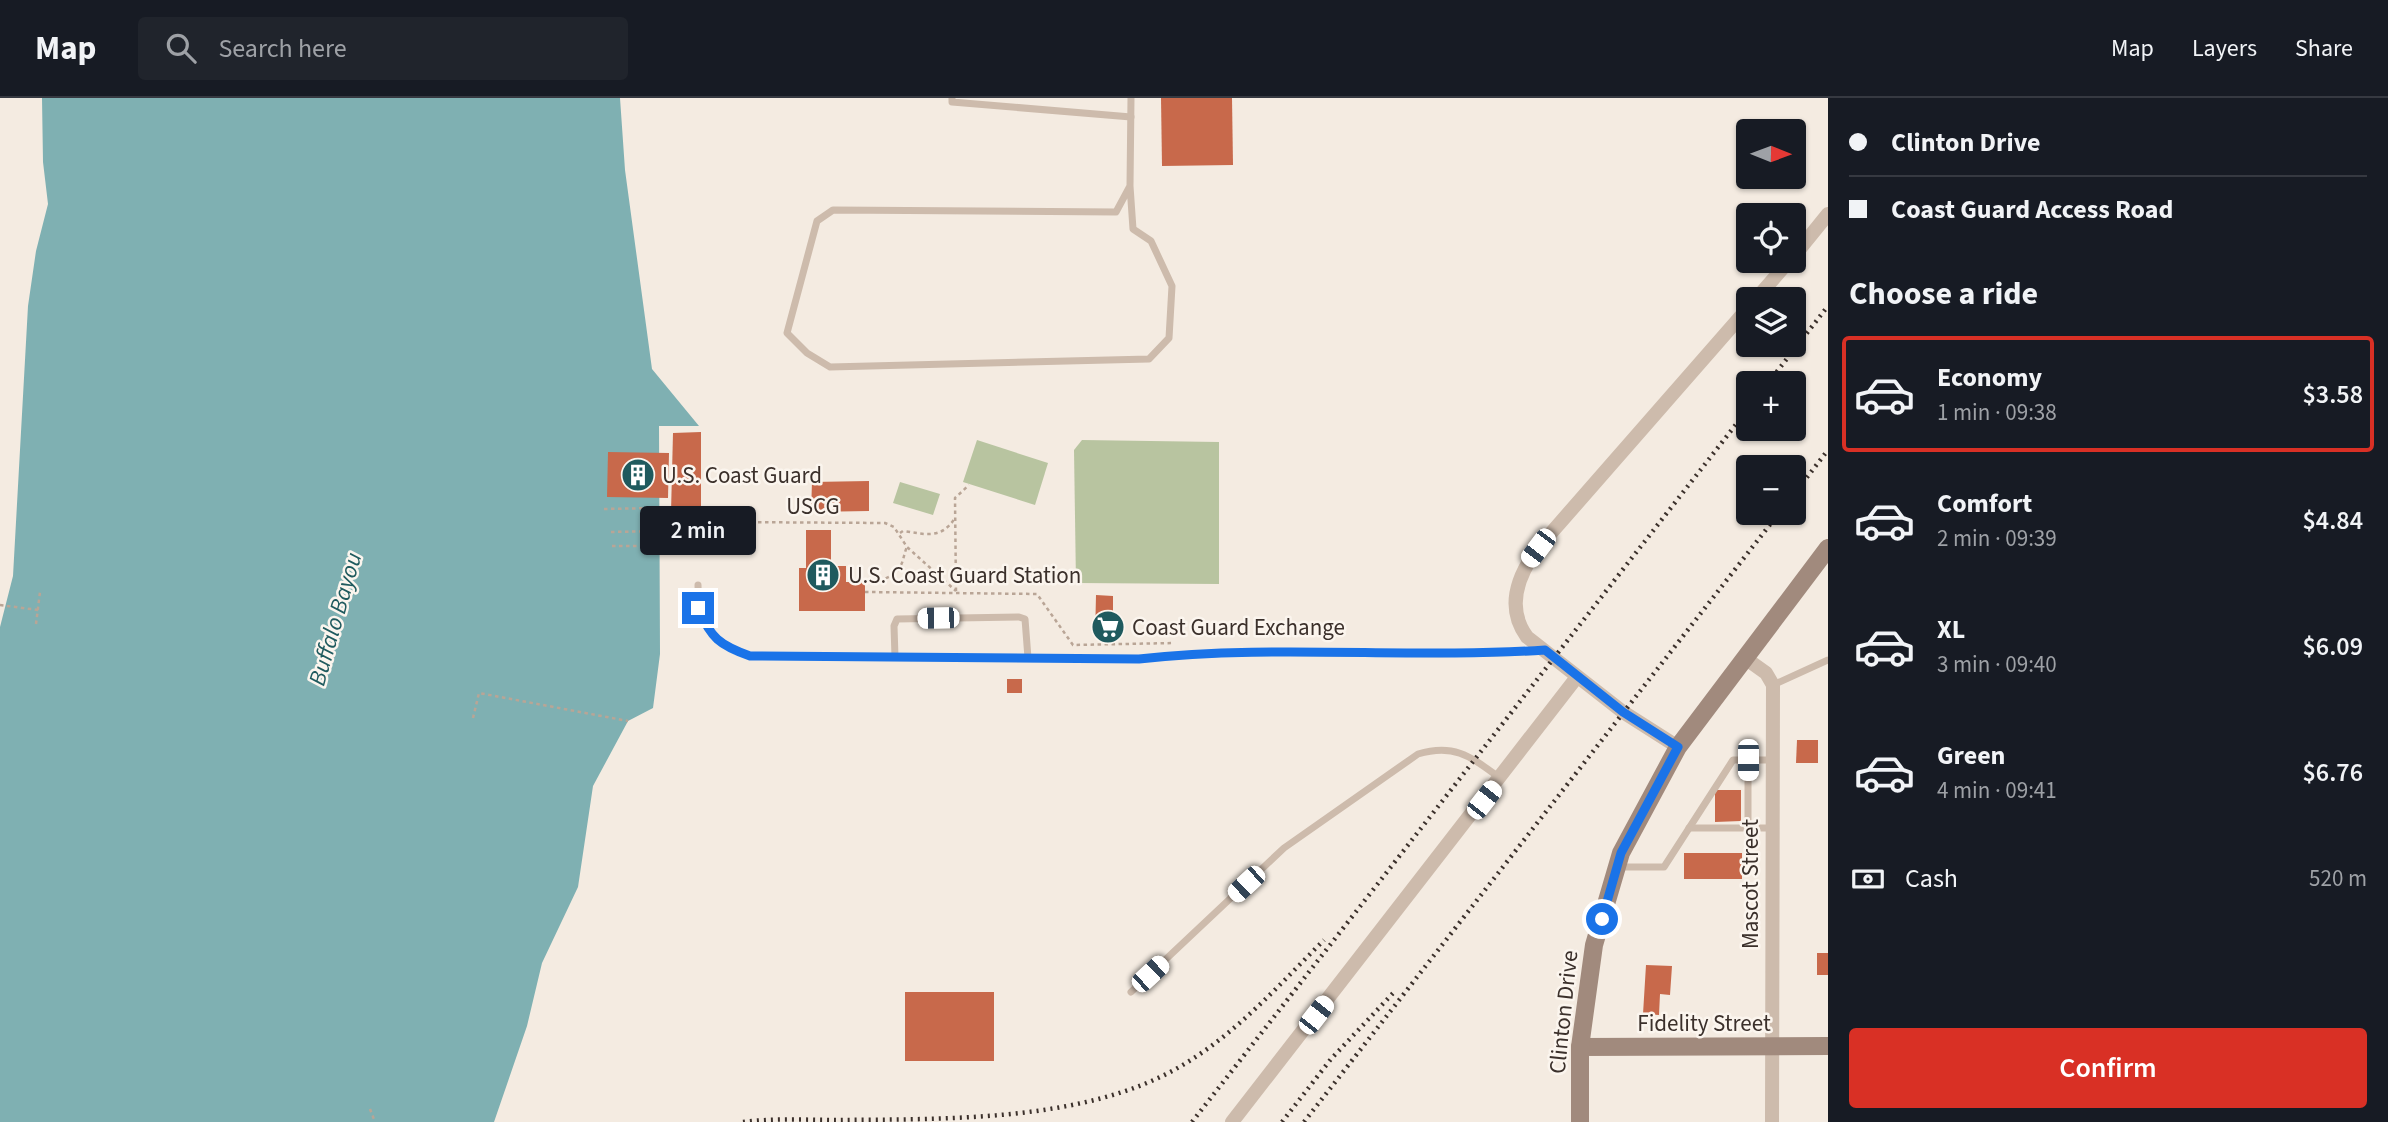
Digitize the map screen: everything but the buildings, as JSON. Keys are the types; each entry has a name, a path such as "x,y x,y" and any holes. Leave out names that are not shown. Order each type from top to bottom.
{"main road":[{"name":"Clinton Drive","path":"1580,1122 1580,1048 1594,945 1621,853 1678,747 1828,548"},
{"name":"Clinton Drive","path":"1774,622 1828,562"},
{"name":"Fidelity Street","path":"1580,1048 1828,1046"}],"street":[{"path":"1806,241 1828,214"},
{"path":"1767,287 1779,273"},
{"path":"1678,747 1623,712 1527,637 1516,614 1518,580 1526,564 1736,322"},
{"path":"1745,658 1766,673 1773,685"},
{"path":"1232,1122 1501,779 1577,677"},
{"name":"Mascot Street","path":"1772,1122 1773,685"}],"lane":[{"path":"951,98 952,102 1131,117"},
{"path":"1130,186 1116,212 833,210 817,221 786,333 807,353 830,367 1149,359 1169,338 1172,286 1151,241 1133,229 1130,186 1131,98"},
{"path":"698,585 698,608 710,634 728,648 750,656 1139,659 1199,652 1488,654 1545,650"},
{"path":"895,657 894,626 897,619 1019,617 1025,619 1028,625 1027,658"},
{"path":"1773,685 1828,660"},
{"path":"1131,992 1284,848 1418,754 1434,749 1456,751 1475,760 1501,779"},
{"path":"1617,867 1664,867 1733,760 1773,760"},
{"path":"1748,760 1744,807 1748,828"},
{"path":"1702,807 1715,807"},
{"path":"1689,828 1773,828"}],"path":[{"path":"956,591 956,494 969,485"},
{"path":"604,509 659,508"},
{"name":"USCG","path":"723,522 873,521 885,523 900,533 903,531 927,536 940,534 955,518"},
{"path":"611,532 659,531"},
{"path":"900,533 907,547 956,591"},
{"path":"612,546 659,546"},
{"path":"865,582 886,579 895,573 907,547"},
{"path":"36,624 40,592"},
{"path":"865,592 1037,594 1073,645 1178,643"},
{"path":"0,605 38,610"},
{"path":"473,718 479,693 628,720"},
{"path":"370,1109 375,1122"}],"green space":[{"path":"977,440 1048,463 1035,505 963,482"},
{"path":"1082,440 1219,442 1219,584 1076,583 1074,450"},
{"path":"900,482 940,494 933,515 893,503"}],"water":[{"name":"Buffalo Bayou","path":"42,98 620,98 625,170 652,369 699,426 659,426 660,654 653,708 628,721 593,786 578,887 542,963 527,1026 494,1122 0,1122 0,627 13,576 28,306 36,251 48,204 43,162"}],"railway":[{"path":"1777,371 1828,306"},
{"path":"1192,1122 1736,424"},
{"path":"1806,478 1828,450"},
{"path":"1304,1122 1770,525"},
{"path":"743,1122 969,1117 1014,1114 1103,1098 1143,1084 1201,1053 1239,1024 1324,940"},
{"path":"1282,1122 1331,1059 1396,990"}],"place":[{"name":"U.S. Coast Guard","path":"638,475"},
{"name":"U.S. Coast Guard Station","path":"823,575"},
{"name":"Coast Guard Exchange","path":"1108,627"}],"route":[{"path":"698,608 710,634 728,648 750,656 1139,659 1199,652 1488,654 1545,650 1623,712 1678,747 1621,853 1602,919"}]}
